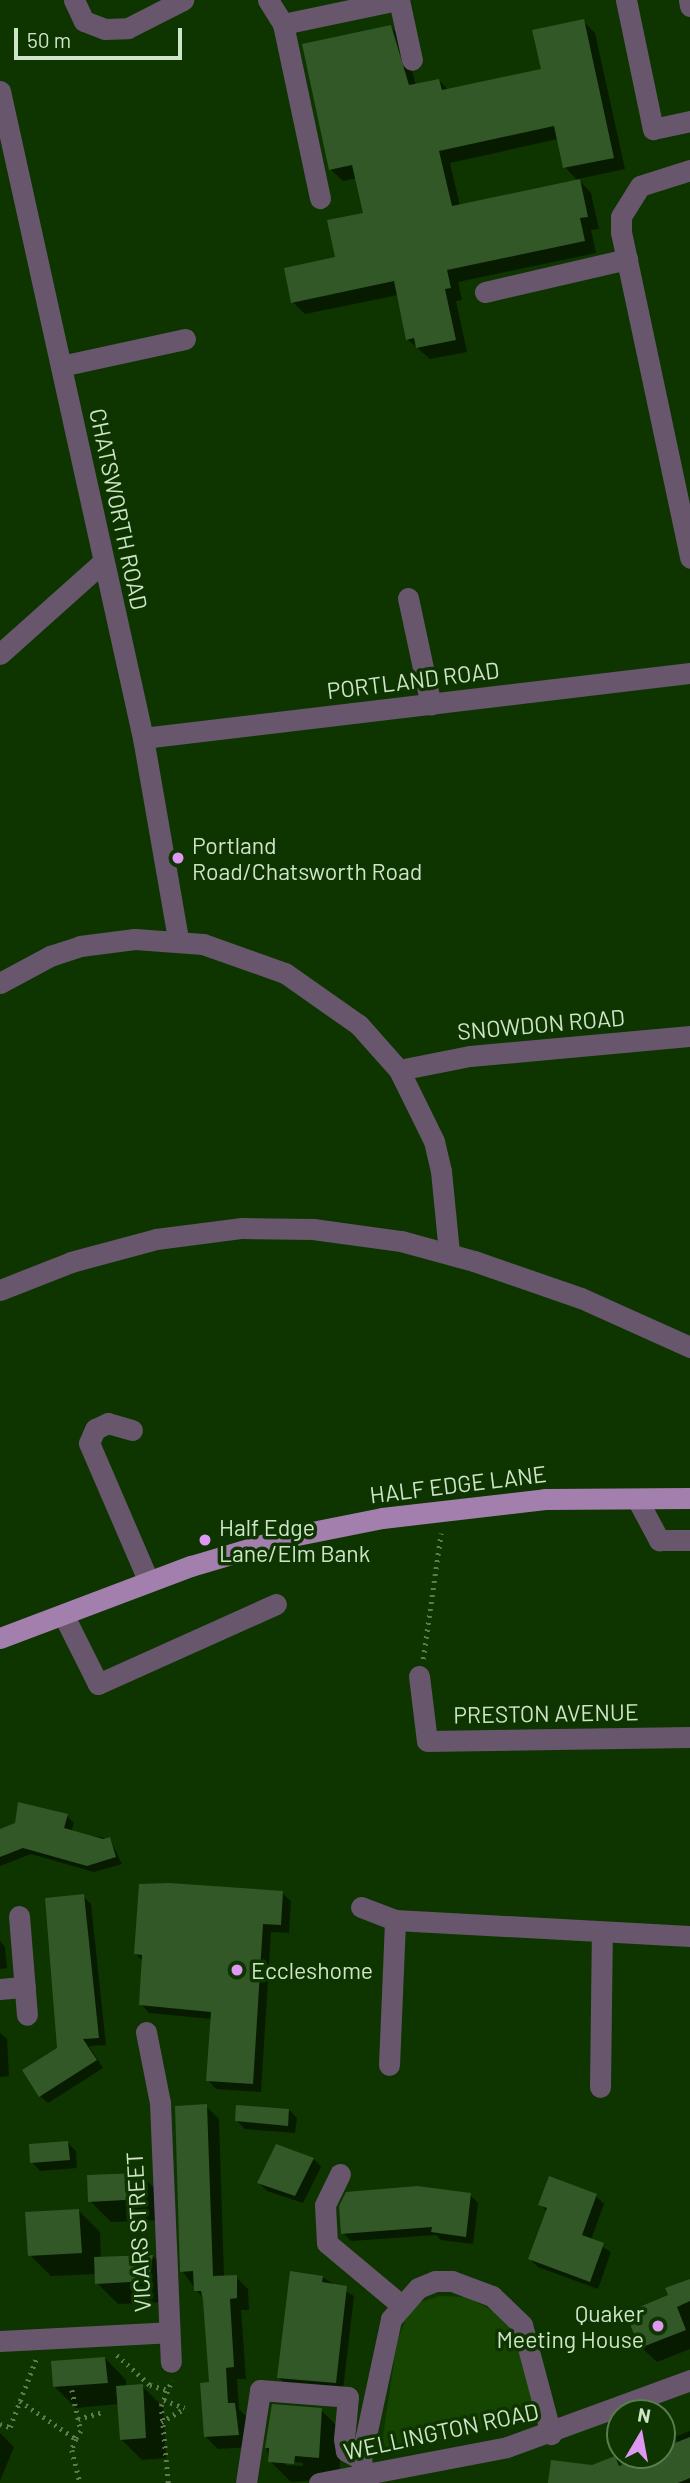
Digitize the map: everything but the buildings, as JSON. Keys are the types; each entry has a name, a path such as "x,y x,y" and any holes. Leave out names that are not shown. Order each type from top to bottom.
{"main road":[{"name":"HALF EDGE LANE","path":"0,1638 149,1582 292,1536 444,1511 545,1499 690,1498"}],"street":[{"path":"74,0 84,21 105,29 141,23 183,0"},
{"path":"268,0 283,24 320,198"},
{"path":"283,24 399,0 412,60"},
{"path":"626,0 653,129 689,124"},
{"path":"689,0 690,6"},
{"name":"CHATSWORTH ROAD","path":"0,91 143,738 178,939"},
{"path":"690,170 640,186 628,200 621,217 626,259 690,558"},
{"path":"485,292 626,259"},
{"path":"61,366 185,339"},
{"path":"0,654 103,562"},
{"path":"408,598 431,705"},
{"name":"PORTLAND ROAD","path":"143,738 690,673"},
{"path":"0,984 22,968 80,946 178,939 228,951 285,973 359,1025 399,1070 434,1142 441,1171 449,1253"},
{"name":"SNOWDON ROAD","path":"399,1070 470,1056 690,1036"},
{"path":"0,1290 114,1250 185,1234 242,1228 346,1233 449,1253 544,1283 690,1347"},
{"path":"132,1430 108,1423 95,1429 89,1443 149,1582"},
{"path":"638,1499 659,1540 690,1540"},
{"path":"64,1616 98,1684 276,1604"},
{"name":"PRESTON AVENUE","path":"419,1676 427,1741 690,1737"},
{"path":"361,1907 395,1920 690,1936"},
{"path":"19,1916 27,2015"},
{"path":"389,2065 395,1920"},
{"path":"600,2087 602,1932"},
{"path":"0,1989 25,1987"},
{"name":"VICARS STREET","path":"146,2032 160,2103 159,2129 171,2362"},
{"path":"340,2174 325,2205 327,2242 400,2304"},
{"path":"362,2467 382,2342 400,2304 418,2288 452,2281 492,2296 509,2309 522,2325 534,2356 551,2434"},
{"name":"VICARS STREET","path":"0,2340 169,2332"},
{"name":"WELLINGTON ROAD","path":"319,2483 362,2467 462,2458 551,2434 690,2380"},
{"path":"246,2483 260,2390 348,2398 344,2439 346,2451 362,2467"}],"path":[{"path":"419,1676 430,1628 444,1511"},
{"path":"113,2335 114,2353 150,2385 168,2390"},
{"path":"0,2424 10,2427 44,2338"},
{"path":"168,2483 161,2422 171,2362"},
{"path":"72,2390 81,2431 72,2451 80,2483"},
{"path":"161,2422 185,2408 164,2400"},
{"path":"20,2401 76,2439"},
{"path":"78,2419 102,2412"}],"green space":[{"path":"440,2296 467,2297 515,2323 539,2411 445,2440 381,2450 397,2341 407,2316 420,2302"}],"place":[{"name":"Portland Road/Chatsworth Road","path":"178,858"},
{"name":"Half Edge Lane/Elm Bank","path":"205,1540"},
{"name":"Eccleshome","path":"237,1970"},
{"name":"Quaker Meeting House","path":"658,2326"}]}
